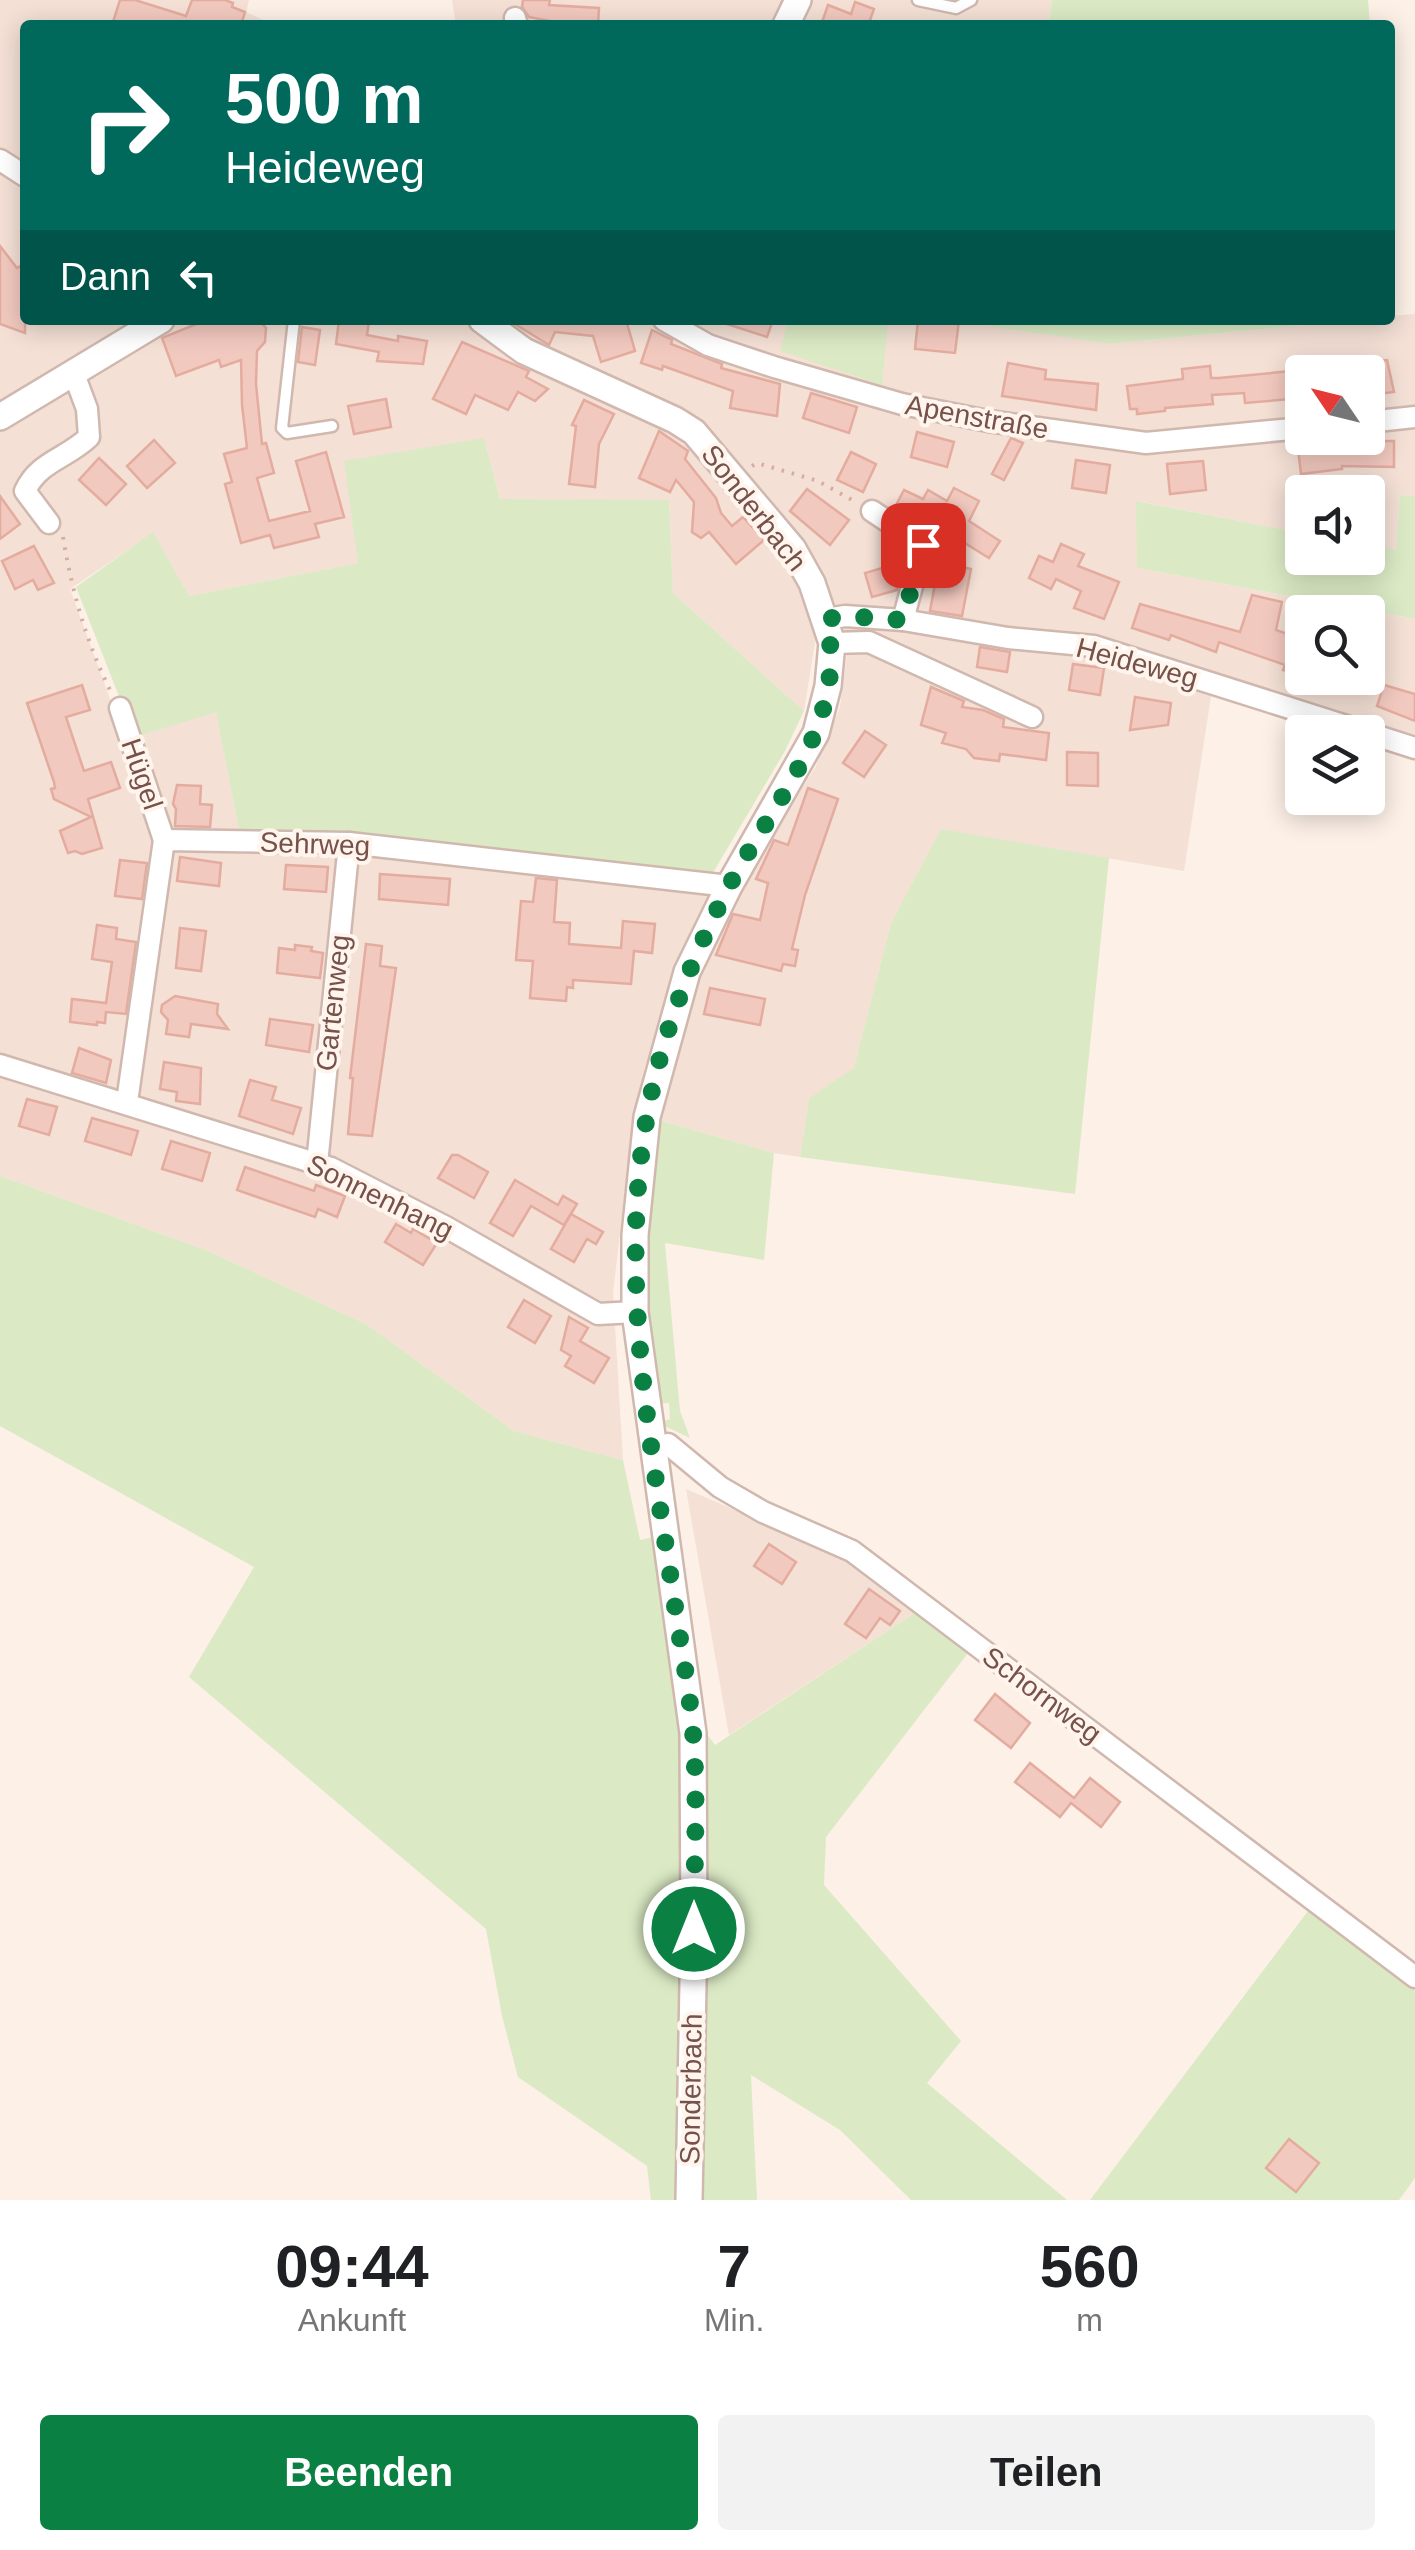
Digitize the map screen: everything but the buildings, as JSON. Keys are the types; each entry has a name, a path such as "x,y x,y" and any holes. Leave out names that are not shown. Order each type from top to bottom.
{"street":[{"path":"0,417 153,325"},
{"name":"Sonderbach","path":"487,325 524,350 694,432 794,549 812,583 829,631 828,686 816,733 729,886 688,972 647,1117 635,1236 635,1312 693,1732 689,2200"},
{"name":"Apenstraße","path":"673,325 708,344 774,367 902,404 988,421 1146,443 1285,430"},
{"path":"49,523 25,491 33,474 74,451 89,437 87,409 74,374"},
{"path":"1385,420 1415,417"},
{"path":"872,510 923,545 953,551"},
{"path":"903,620 923,545"},
{"name":"Heideweg","path":"829,631 845,616 1094,646 1310,715"},
{"path":"829,631 869,642 1032,716"},
{"name":"Hügel","path":"120,708 164,840"},
{"name":"Heideweg","path":"1385,739 1415,748"},
{"path":"127,1102 164,840"},
{"name":"Sehrweg","path":"164,840 349,843 729,886"},
{"name":"Gartenweg","path":"317,1164 349,843"},
{"name":"Sonnenhang","path":"0,1065 331,1168 446,1227 598,1314 635,1312"},
{"name":"Schornweg","path":"652,1446 668,1444 720,1488 763,1512 852,1551 1415,1978"}],"lane":[{"path":"918,0 956,8 971,0"},
{"path":"293,325 282,428 287,434 332,426"}],"path":[{"path":"734,476 757,463 818,482 872,510"},
{"path":"49,523 63,537 69,579 97,664 120,708"}],"shaded area":[{"path":"0,0 249,0 246,12 263,20 20,20 20,325 999,325 1111,344 1303,325 1395,325 1395,316 1415,314 1415,496 1400,495 1396,551 1385,549 1385,475 1285,475 1285,530 1137,501 1137,568 1285,595 1285,695 1385,695 1385,613 1415,619 1415,735 1385,726 1385,715 1346,715 1214,677 1184,871 941,830 891,923 854,1069 809,1098 800,1157 658,1120 668,1068 646,1062 633,1121 613,1293 623,1460 514,1431 366,1324 206,1250 0,1176","holes":["484,438 500,499 669,501 673,593 804,711 817,631 850,631 840,707 815,768 731,896 240,836 216,711 125,740 70,589 153,533 189,596 358,563"]},
{"path":"452,0 1052,0 1049,20 455,20"},
{"path":"686,1489 847,1558 919,1610 729,1735"}],"green space":[{"path":"1052,0 1368,0 1370,20 1049,20"},
{"path":"787,325 888,325 882,385 780,351"},
{"path":"983,325 1303,325 1111,344"},
{"path":"484,438 500,499 669,500 673,593 804,711 785,751 711,876 240,836 216,712 135,737 76,587 153,532 189,596 358,563 344,461"},
{"path":"1400,495 1415,496 1415,619 1385,613 1385,595 1285,595 1137,568 1136,501 1285,530 1285,575 1385,575 1385,548 1396,550"},
{"path":"941,829 1109,858 1075,1194 800,1157 809,1098 854,1068 891,923"},
{"path":"658,1120 774,1153 764,1260 665,1243 680,1411 690,1438 658,1423 670,1419 669,1403 656,1404 644,1311 645,1239"},
{"path":"0,1176 206,1250 366,1324 514,1431 623,1460 640,1540 654,1537 685,1728 681,2200 651,2200 647,2166 518,2077 486,1929 189,1677 254,1567 0,1426"},
{"path":"919,1610 972,1648 826,1837 824,1885 961,2041 927,2083 1067,2200 911,2200 840,2130 751,2075 757,2200 699,2200 707,1734 715,1745"},
{"path":"1308,1911 1415,1990 1415,2178 1399,2200 1090,2200"}],"route":[{"path":"694,1929 693,1732 635,1312 635,1236 647,1117 688,972 729,886 816,733 828,686 832,642 826,619 845,616 903,620 923,545"}]}
